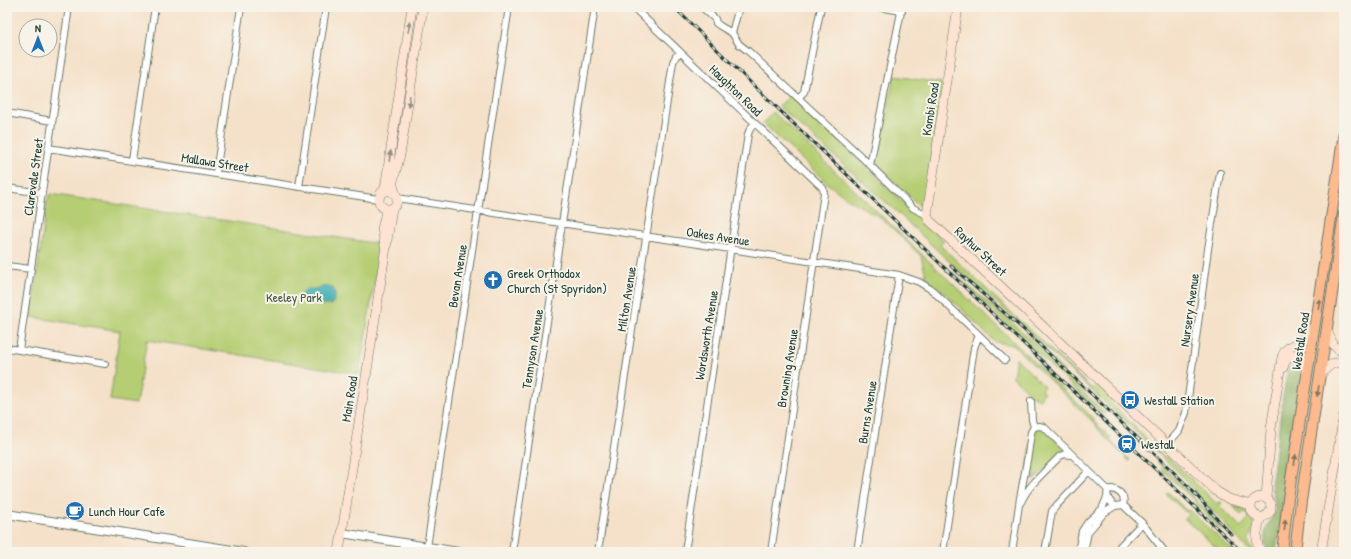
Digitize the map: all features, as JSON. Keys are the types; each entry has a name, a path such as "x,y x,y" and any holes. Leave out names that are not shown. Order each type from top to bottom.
{"main road":[{"path":"412,7 385,189 380,196 379,205 389,209 396,204 393,181 400,155 423,7"},
{"name":"Kombi Road","path":"927,215 958,7"},
{"path":"402,79 412,80"},
{"name":"Westall Road","path":"1282,552 1288,499 1344,134"},
{"path":"380,196 388,191 394,193 396,197"},
{"name":"Main Road","path":"339,552 385,249 382,229 385,216 389,209"},
{"name":"Westall Road","path":"1295,552 1301,501 1344,214"},
{"name":"Rayhur Street","path":"927,215 933,225 1012,297 1216,491 1229,499 1251,505"},
{"name":"Westall Road","path":"1266,498 1271,429 1283,352 1291,345 1306,338 1316,323"},
{"path":"1327,330 1335,347 1344,352"},
{"path":"1279,377 1288,358 1295,354 1303,359 1308,376"},
{"path":"1320,374 1332,363 1344,363"},
{"path":"1322,552 1344,414"},
{"path":"1257,498 1266,498 1270,503 1271,510 1267,515 1261,517 1253,514 1251,505 1257,498"},
{"path":"1261,517 1256,536 1257,544 1261,552"}],"street":[{"name":"Clarevale Street","path":"19,350 69,7"},
{"path":"132,160 155,7"},
{"path":"216,173 241,7"},
{"path":"299,187 326,7"},
{"name":"Bevan Avenue","path":"426,547 509,7"},
{"name":"Tennyson Avenue","path":"512,552 595,7"},
{"name":"Haughton Road","path":"633,7 823,188"},
{"name":"Rayhur Street","path":"702,7 720,26 732,33 739,44 870,165 914,208 927,215"},
{"path":"732,33 739,7"},
{"path":"798,98 804,92 821,7"},
{"path":"870,165 902,9 878,7"},
{"name":"Milton Avenue","path":"598,552 673,62 680,52"},
{"path":"7,114 52,121"},
{"name":"Wordsworth Avenue","path":"684,552 748,134 755,123"},
{"name":"Mallawa Street","path":"48,148 299,187 380,196"},
{"name":"Nursery Avenue","path":"1167,445 1179,431 1186,413 1208,249 1220,173"},
{"path":"7,188 42,193"},
{"name":"Browning Avenue","path":"771,552 815,262 824,198 823,188"},
{"name":"Oakes Avenue","path":"396,197 478,211 899,275 919,282 932,290 1005,360"},
{"path":"7,266 31,269"},
{"name":"Burns Avenue","path":"857,552 899,275"},
{"path":"943,552 974,348 979,335"},
{"path":"7,348 104,364"},
{"path":"1012,552 1031,432 1034,427 1031,401"},
{"path":"1034,427 1044,427 1088,472 1108,490 1115,490 1120,494 1124,499 1123,505"},
{"path":"1019,508 1025,495 1036,481 1061,455 1071,455"},
{"path":"1045,552 1052,511 1088,472"},
{"path":"1024,475 1029,480 1036,481"},
{"path":"1078,552 1082,531 1088,522 1102,509 1108,490"},
{"path":"1107,497 1115,506"},
{"path":"1084,552 1088,532 1104,514 1115,506 1123,505"},
{"path":"1123,505 1142,523 1162,551"},
{"path":"7,514 244,552"},
{"path":"1117,552 1120,546 1142,523"},
{"path":"342,533 458,552"}],"green space":[{"path":"894,76 942,83 924,206 920,206 877,165"},
{"path":"790,95 936,233 944,241 940,245 1092,389 1096,385 1100,385 1113,398 1110,402 1149,441 1148,443 1165,458 1167,456 1217,504 1220,501 1222,503 1219,506 1241,527 1250,517 1244,512 1241,515 1233,505 1251,513 1253,530 1249,538 1249,542 1250,546 1255,552 1250,552 1179,473 1114,411 1006,311 957,269 898,213 779,107"},
{"path":"773,112 1093,418 1092,420 1111,438 1109,440 1130,460 1129,461 1104,436 1091,420 1013,345 995,342 942,290 927,280 921,256 888,224 878,216 849,200 828,184 763,123"},
{"name":"Keeley Park","path":"50,194 373,243 376,242 379,255 359,374 147,340 136,404 110,400 120,331 31,317 47,202"},
{"path":"953,273 1017,327 1064,371 1063,373 1105,413 1100,413"},
{"path":"1016,358 1044,386 1041,391 1044,393 1039,400 1030,394 1013,377"},
{"path":"1296,360 1300,361 1302,368 1276,552 1269,552 1265,544 1265,535 1266,529 1275,512 1275,502 1271,486 1284,390 1288,368"},
{"path":"1041,427 1066,450 1034,479 1027,475 1033,430"},
{"path":"1157,460 1198,502 1224,530 1223,531 1195,504 1196,502 1161,469 1163,467 1157,462"},
{"path":"1168,492 1187,511 1189,510 1234,552 1221,552 1184,518 1188,514 1166,494"}],"water":[{"path":"327,286 333,288 335,293 335,299 331,305 322,305 312,299 304,301 301,299 302,293 306,289"}],"railway":[{"path":"674,7 750,82 1242,552"},
{"path":"951,266 1023,329 1188,486 1231,534"}],"place":[{"name":"Greek Orthodox Church (St Spyridon)","path":"493,280"},
{"name":"Westall Station","path":"1130,400"},
{"name":"Westall","path":"1127,444"},
{"name":"Lunch Hour Cafe","path":"75,511"}]}
